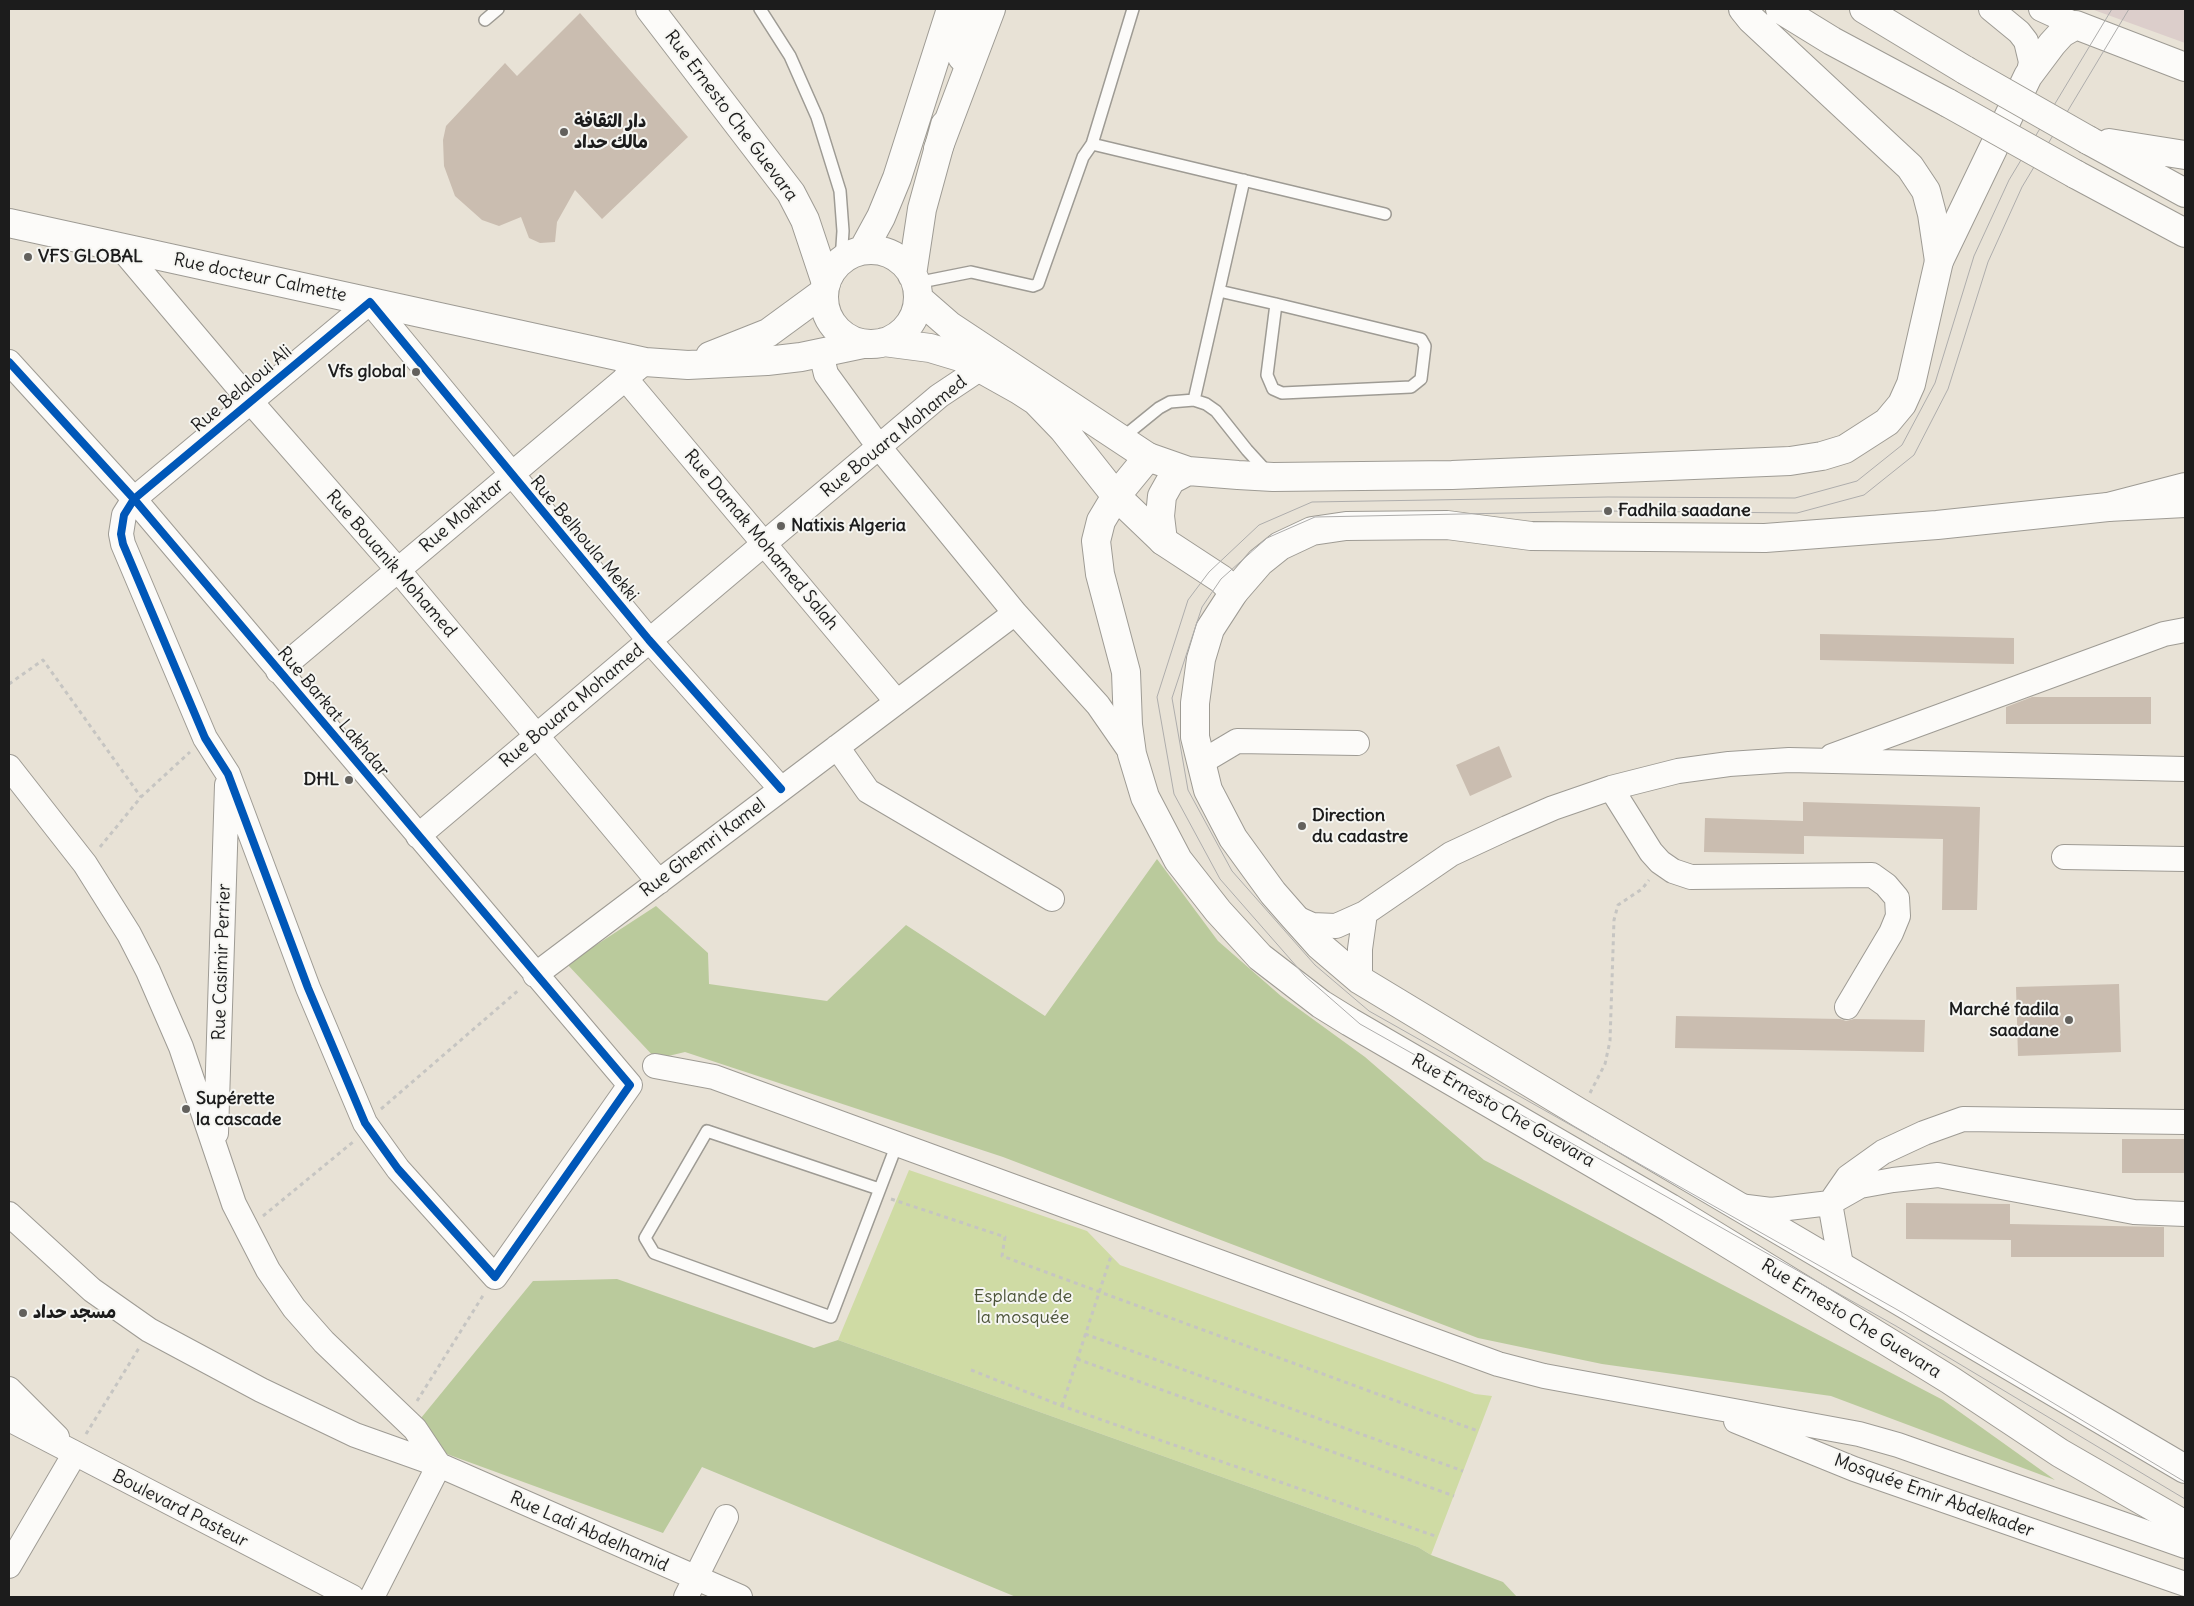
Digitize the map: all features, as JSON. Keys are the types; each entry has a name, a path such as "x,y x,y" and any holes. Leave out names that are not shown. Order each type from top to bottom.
{"main road":[{"name":"Rue Ernesto Che Guevara","path":"650,9 791,193 839,271"},
{"path":"951,9 897,178 881,217 839,271 825,306 830,320 838,331 850,340 944,352 982,368 1036,401 1063,428 1116,496 1163,541 1221,579 1234,592"},
{"path":"874,343 894,339 907,329 915,315 922,209 975,9"},
{"path":"938,149 991,9"},
{"path":"1743,9 1751,20 1910,167 1926,192 1932,214 1939,261"},
{"path":"1780,9 1832,41 2185,233"},
{"path":"1866,11 1965,70 2185,193"},
{"path":"839,271 883,251 898,258 916,286 950,326 1148,457 1188,471 1273,477 1452,475 1790,460 1822,456 1845,448 1866,437 1887,422 1902,404 1911,384 1939,261 2028,76 2062,33 2076,25 2185,68"},
{"path":"2088,140 2185,155"},
{"name":"Rue docteur Calmette","path":"9,223 370,302 635,370 767,361 874,343"},
{"name":"Rue docteur Calmette","path":"688,365 768,332 839,271"},
{"name":"Rue Ernesto Che Guevara","path":"1148,457 1116,496 1101,521 1096,541 1097,558 1126,672 1128,725 1132,754 1145,797 1178,860 1218,911 1260,957 1321,1004 1678,1214 1950,1380 2060,1453 2185,1525"},
{"path":"1163,541 1160,516 1162,496 1171,480 1188,471"},
{"path":"2108,506 2185,487"},
{"path":"2108,506 2185,503"},
{"name":"Rue Ernesto Che Guevara","path":"2108,506 1936,525 1765,538 1530,536 1447,525 1346,526 1312,531 1280,546 1260,562 1234,592 1210,629 1201,659 1195,704 1195,737 1208,790 1233,838 1273,893 1319,945 1360,980 1580,1113 2185,1468"}],"street":[{"path":"1991,9 2019,32 2026,41 2031,62 2028,76"},
{"path":"2042,9 2076,25"},
{"name":"Rue Bouanik Mohamed","path":"121,248 251,402 398,570 659,882"},
{"name":"Rue Belaloui Ali","path":"134,499 370,302"},
{"name":"Rue Belhoula Mekki","path":"370,302 510,475 649,640 781,790"},
{"path":"821,353 826,374 879,447 1014,613 1098,706 1132,754"},
{"name":"Rue Barkat Lakhdar","path":"9,362 134,499 630,1085 495,1277"},
{"name":"Rue Bouara Mohamed","path":"418,836 939,396 982,368"},
{"name":"Rue Mokhtar","path":"278,671 635,370"},
{"name":"Rue Damak Mohamed Salah","path":"635,370 764,544 897,702"},
{"path":"134,499 124,516 121,534 123,544 205,738 228,774 308,988 367,1126 398,1169 495,1277"},
{"name":"Rue Ghemri Kamel","path":"535,975 1014,613"},
{"path":"1819,761 2164,634 2185,630"},
{"path":"1200,763 1238,741 1357,743"},
{"path":"837,747 868,790 1052,899"},
{"path":"1294,917 1312,925 1336,926 1364,913 1451,854 1554,808 1611,788 1678,772 1729,764 1819,761 2185,768"},
{"path":"9,767 85,864 129,934 166,1009 181,1047 215,1150 246,1229 268,1270 294,1308 324,1342 406,1419 424,1439 439,1465 372,1597"},
{"name":"Rue Casimir Perrier","path":"215,1150 228,774"},
{"path":"1611,788 1660,862 1673,871 1691,876 1872,875 1886,885 1897,898 1898,916 1891,933 1848,1007"},
{"path":"2064,857 2185,859"},
{"path":"1360,980 1360,949 1364,913"},
{"path":"655,1066 714,1077 1498,1364 1544,1376 1859,1434 1898,1445 2185,1546"},
{"path":"1841,1265 1830,1203 1848,1177 1883,1152 1924,1133 1963,1119 2185,1122"},
{"path":"1739,1206 1771,1210 1830,1203 1860,1186 1938,1175 2134,1212 2185,1214"},
{"name":"Rue Ladi Abdelhamid","path":"9,1214 92,1290 149,1330 261,1390 356,1436 439,1465 691,1588 740,1597"},
{"path":"9,1389 74,1454 9,1566"},
{"name":"Mosquée Emir Abdelkader","path":"1685,1401 1854,1468 2185,1584"},
{"name":"Boulevard Pasteur","path":"9,1419 352,1597"},
{"path":"691,1588 726,1517"}],"lane":[{"path":"485,20 498,9"},
{"path":"760,9 790,56 817,117 840,191 843,231 839,271"},
{"path":"916,286 971,272 1033,286 1038,284 1083,157 1092,144 1133,9"},
{"path":"1092,144 1386,214"},
{"path":"1194,400 1244,180"},
{"path":"1219,291 1276,304 1421,338 1425,346 1420,379 1411,387 1282,393 1273,389 1267,375 1276,304"},
{"path":"1122,438 1159,408 1170,402 1194,400 1206,404 1216,411 1247,450 1273,477"},
{"path":"878,1192 706,1131 645,1238 654,1253 831,1317 897,1144"}],"path":[{"path":"9,684 43,660 141,797"},
{"path":"85,864 141,797 205,738"},
{"path":"1580,1113 1605,1064 1610,1041 1614,920 1618,905 1642,889 1660,862"},
{"path":"246,1229 367,1126 535,975"},
{"path":"878,1192 1005,1237 1002,1256 1478,1431"},
{"path":"1062,1406 1111,1256"},
{"path":"406,1419 495,1277"},
{"path":"74,1454 149,1330"},
{"path":"1085,1334 1463,1471"},
{"path":"1077,1359 1454,1496"},
{"path":"971,1370 1062,1406 1438,1537"}],"shaded area":[{"path":"2092,9 2185,9 2185,43 2094,10"}],"green space":[{"path":"1157,859 1218,941 1281,996 1365,1057 1484,1160 1943,1400 2055,1480 1831,1396 1602,1364 1478,1338 1003,1157 685,1052 656,1059 567,964 656,906 708,953 709,984 827,1001 906,925 1045,1016"},
{"name":"Esplande de la mosquée","path":"909,1170 1087,1231 1120,1265 1475,1394 1492,1396 1431,1555 1418,1547 838,1340"},
{"path":"617,1279 814,1348 838,1340 1418,1547 1431,1555 1503,1582 1517,1597 1016,1597 702,1467 663,1533 444,1453 421,1418 533,1281"}],"building":[{"name":"دار الثقافة مالك حداد","path":"580,13 688,137 602,219 575,190 557,222 555,242 540,243 529,238 521,217 499,226 482,220 455,196 444,166 443,140 446,126 505,63 517,76"},
{"path":"1820,634 2014,638 2014,664 1820,660"},
{"path":"2032,697 2151,697 2151,724 2006,724 2006,707"},
{"path":"1499,746 1512,777 1470,796 1456,765"},
{"path":"1803,802 1980,807 1977,910 1942,910 1943,839 1804,836 1804,854 1704,852 1705,818 1803,821"},
{"name":"Marché fadila saadane","path":"2119,984 2121,1052 2018,1056 2016,987"},
{"path":"1676,1016 1840,1019 1846,1021 1854,1019 1925,1020 1924,1052 1675,1048"},
{"path":"2122,1139 2185,1139 2185,1173 2122,1173"},
{"path":"1906,1203 2010,1204 2010,1224 2164,1227 2164,1257 2011,1257 2011,1240 1906,1239"}],"tram line":[{"path":"2112,9 2009,180 1974,256 1935,383 1902,445 1857,481 1795,498 1608,497 1312,502 1259,525 1209,572 1188,600 1157,697 1174,794 1220,879 1305,976 1360,1024 1896,1326 2185,1499"},
{"path":"2129,9 2022,187 1988,262 1948,389 1914,455 1864,495 1797,513 1608,511 1315,517 1267,538 1221,579 1202,607 1172,698 1188,790 1232,871 1315,965 1369,1011 1903,1313 2185,1482"}],"cycle path":[{"path":"9,362 134,499 630,1085 495,1277 398,1169 365,1123 308,988 228,774 205,738 123,544 121,534 124,515 134,499 370,302 649,640 781,789"}],"place":[{"name":"دار الثقافة مالك حداد","path":"564,132"},
{"name":"VFS GLOBAL","path":"28,257"},
{"name":"Vfs global","path":"416,372"},
{"name":"Fadhila saadane","path":"1608,511"},
{"name":"Natixis Algeria","path":"781,526"},
{"name":"DHL","path":"349,780"},
{"name":"Direction du cadastre","path":"1302,826"},
{"name":"Marché fadila saadane","path":"2069,1020"},
{"name":"Supérette la cascade","path":"186,1109"},
{"name":"مسجد حداد","path":"23,1313"}]}
